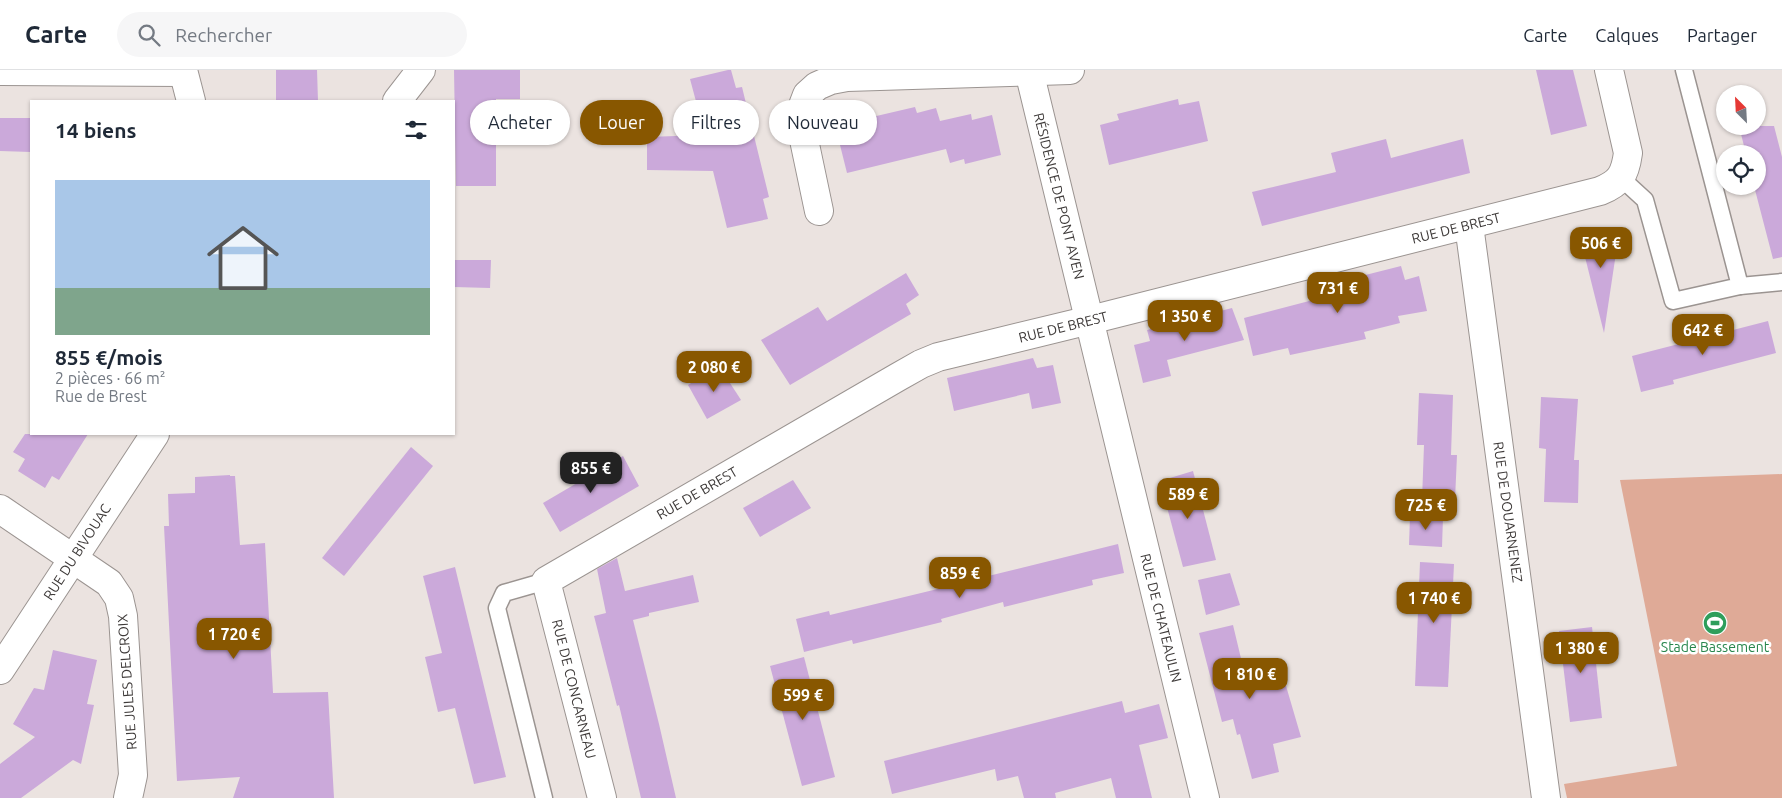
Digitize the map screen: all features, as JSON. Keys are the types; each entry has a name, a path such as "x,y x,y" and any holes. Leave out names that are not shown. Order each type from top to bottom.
{"street":[{"path":"398,100 421,70"},
{"path":"819,211 799,116 807,95 817,86 831,80 847,77 1070,70"},
{"path":"1609,70 1628,153 1627,166 1621,178"},
{"path":"0,71 183,71 192,100"},
{"name":"RÉSIDENCE DE PONT AVEN","path":"1029,71 1090,320"},
{"name":"RUE DE BREST","path":"546,581 920,364 938,357 1600,192 1621,178"},
{"name":"RUE DE DOUARNENEZ","path":"1469,225 1546,798"},
{"name":"RUE DE CHATEAULIN","path":"1090,320 1205,798"},
{"name":"RUE DU BIVOUAC","path":"0,670 154,435"},
{"name":"RUE JULES DELCROIX","path":"0,509 74,558 109,583 115,590 122,606 132,775 132,785 128,798"},
{"name":"RUE DE CONCARNEAU","path":"546,581 602,798"}],"lane":[{"path":"1684,70 1740,286"},
{"path":"1621,178 1645,200 1673,301 1740,286 1782,282"},
{"path":"544,798 497,608 504,593 546,581"}],"shaded area":[{"name":"Stade Bassement","path":"1782,474 1782,798 1567,798 1564,784 1677,766 1620,480"}],"building":[{"path":"276,70 317,70 318,100 276,100"},
{"path":"454,70 520,70 520,99 470,100 470,145 496,145 496,186 456,186"},
{"path":"731,70 736,88 742,87 745,100 696,100 690,79"},
{"path":"1536,70 1573,70 1587,126 1551,135"},
{"path":"1178,99 1179,105 1199,101 1208,141 1109,165 1100,125 1119,120 1117,114"},
{"path":"915,107 917,113 936,108 940,121 971,114 972,120 992,115 1001,155 965,164 964,159 950,163 946,149 847,173 840,145 877,145 877,116"},
{"path":"0,118 30,118 30,152 0,151"},
{"path":"1766,126 1774,126 1782,157 1782,257 1773,259 1756,195 1766,195 1766,145 1744,145 1741,135 1766,135"},
{"path":"663,136 673,136 673,145 756,145 769,197 763,199 768,219 727,228 713,171 647,170 647,145 663,145"},
{"path":"1386,139 1391,158 1463,139 1470,173 1262,226 1252,192 1336,172 1331,153"},
{"path":"1619,233 1604,333 1581,241"},
{"path":"455,260 491,260 490,288 455,287"},
{"path":"1401,266 1405,280 1419,276 1427,311 1398,316 1400,323 1364,332 1366,339 1290,355 1288,348 1253,356 1244,318 1313,300 1310,289"},
{"path":"906,273 919,295 906,304 911,314 790,385 761,340 818,307 827,321"},
{"path":"1232,308 1244,340 1167,360 1171,376 1143,383 1134,345 1150,341 1147,330"},
{"path":"1768,321 1776,353 1673,380 1674,384 1641,392 1632,356"},
{"path":"1033,358 1037,368 1053,365 1061,403 1032,409 1029,393 954,411 947,378"},
{"path":"719,366 741,400 707,419 688,385"},
{"path":"1419,393 1453,395 1451,455 1457,455 1455,500 1422,500 1424,445 1417,445"},
{"path":"1541,397 1578,399 1574,460 1579,460 1578,503 1544,502 1546,449 1539,448"},
{"path":"25,434 87,435 59,480 52,476 45,488 18,471 25,459 13,452"},
{"path":"411,447 433,466 344,576 322,558"},
{"path":"623,456 639,486 560,532 543,503"},
{"path":"1193,471 1216,560 1183,567 1160,481"},
{"path":"235,476 240,545 265,543 273,693 328,692 334,798 233,798 240,777 177,781 164,526 169,526 168,494 195,493 195,477"},
{"path":"793,480 811,508 760,537 743,508"},
{"path":"1410,516 1443,517 1442,547 1409,545"},
{"path":"1118,544 1124,573 1092,580 1093,585 1004,607 1003,602 941,619 942,622 853,644 852,640 804,652 796,619 829,611 830,615 950,586 949,582 979,574 980,578"},
{"path":"617,558 625,591 693,575 699,602 649,613 649,616 633,620 676,798 641,798 619,705 617,706 594,616 606,613 597,569"},
{"path":"1420,562 1454,564 1448,687 1415,686"},
{"path":"455,567 506,777 474,784 455,708 438,712 425,657 442,653 423,576"},
{"path":"1230,573 1240,605 1206,615 1198,580"},
{"path":"1233,625 1244,671 1279,662 1301,737 1273,744 1279,772 1252,779 1240,734 1237,735 1233,719 1222,722 1199,633"},
{"path":"1592,627 1602,718 1570,722 1559,631"},
{"path":"53,650 97,660 87,704 94,705 81,764 73,760 21,798 0,798 0,764 35,737 13,724 34,688 44,690"},
{"path":"804,657 835,777 802,786 770,666"},
{"path":"1122,701 1125,713 1159,704 1168,738 1139,745 1152,798 1116,798 1111,778 1055,793 1056,798 1024,798 1018,776 997,781 995,769 892,794 884,761"}],"place":[{"name":"Stade Bassement","path":"1715,623"}]}
